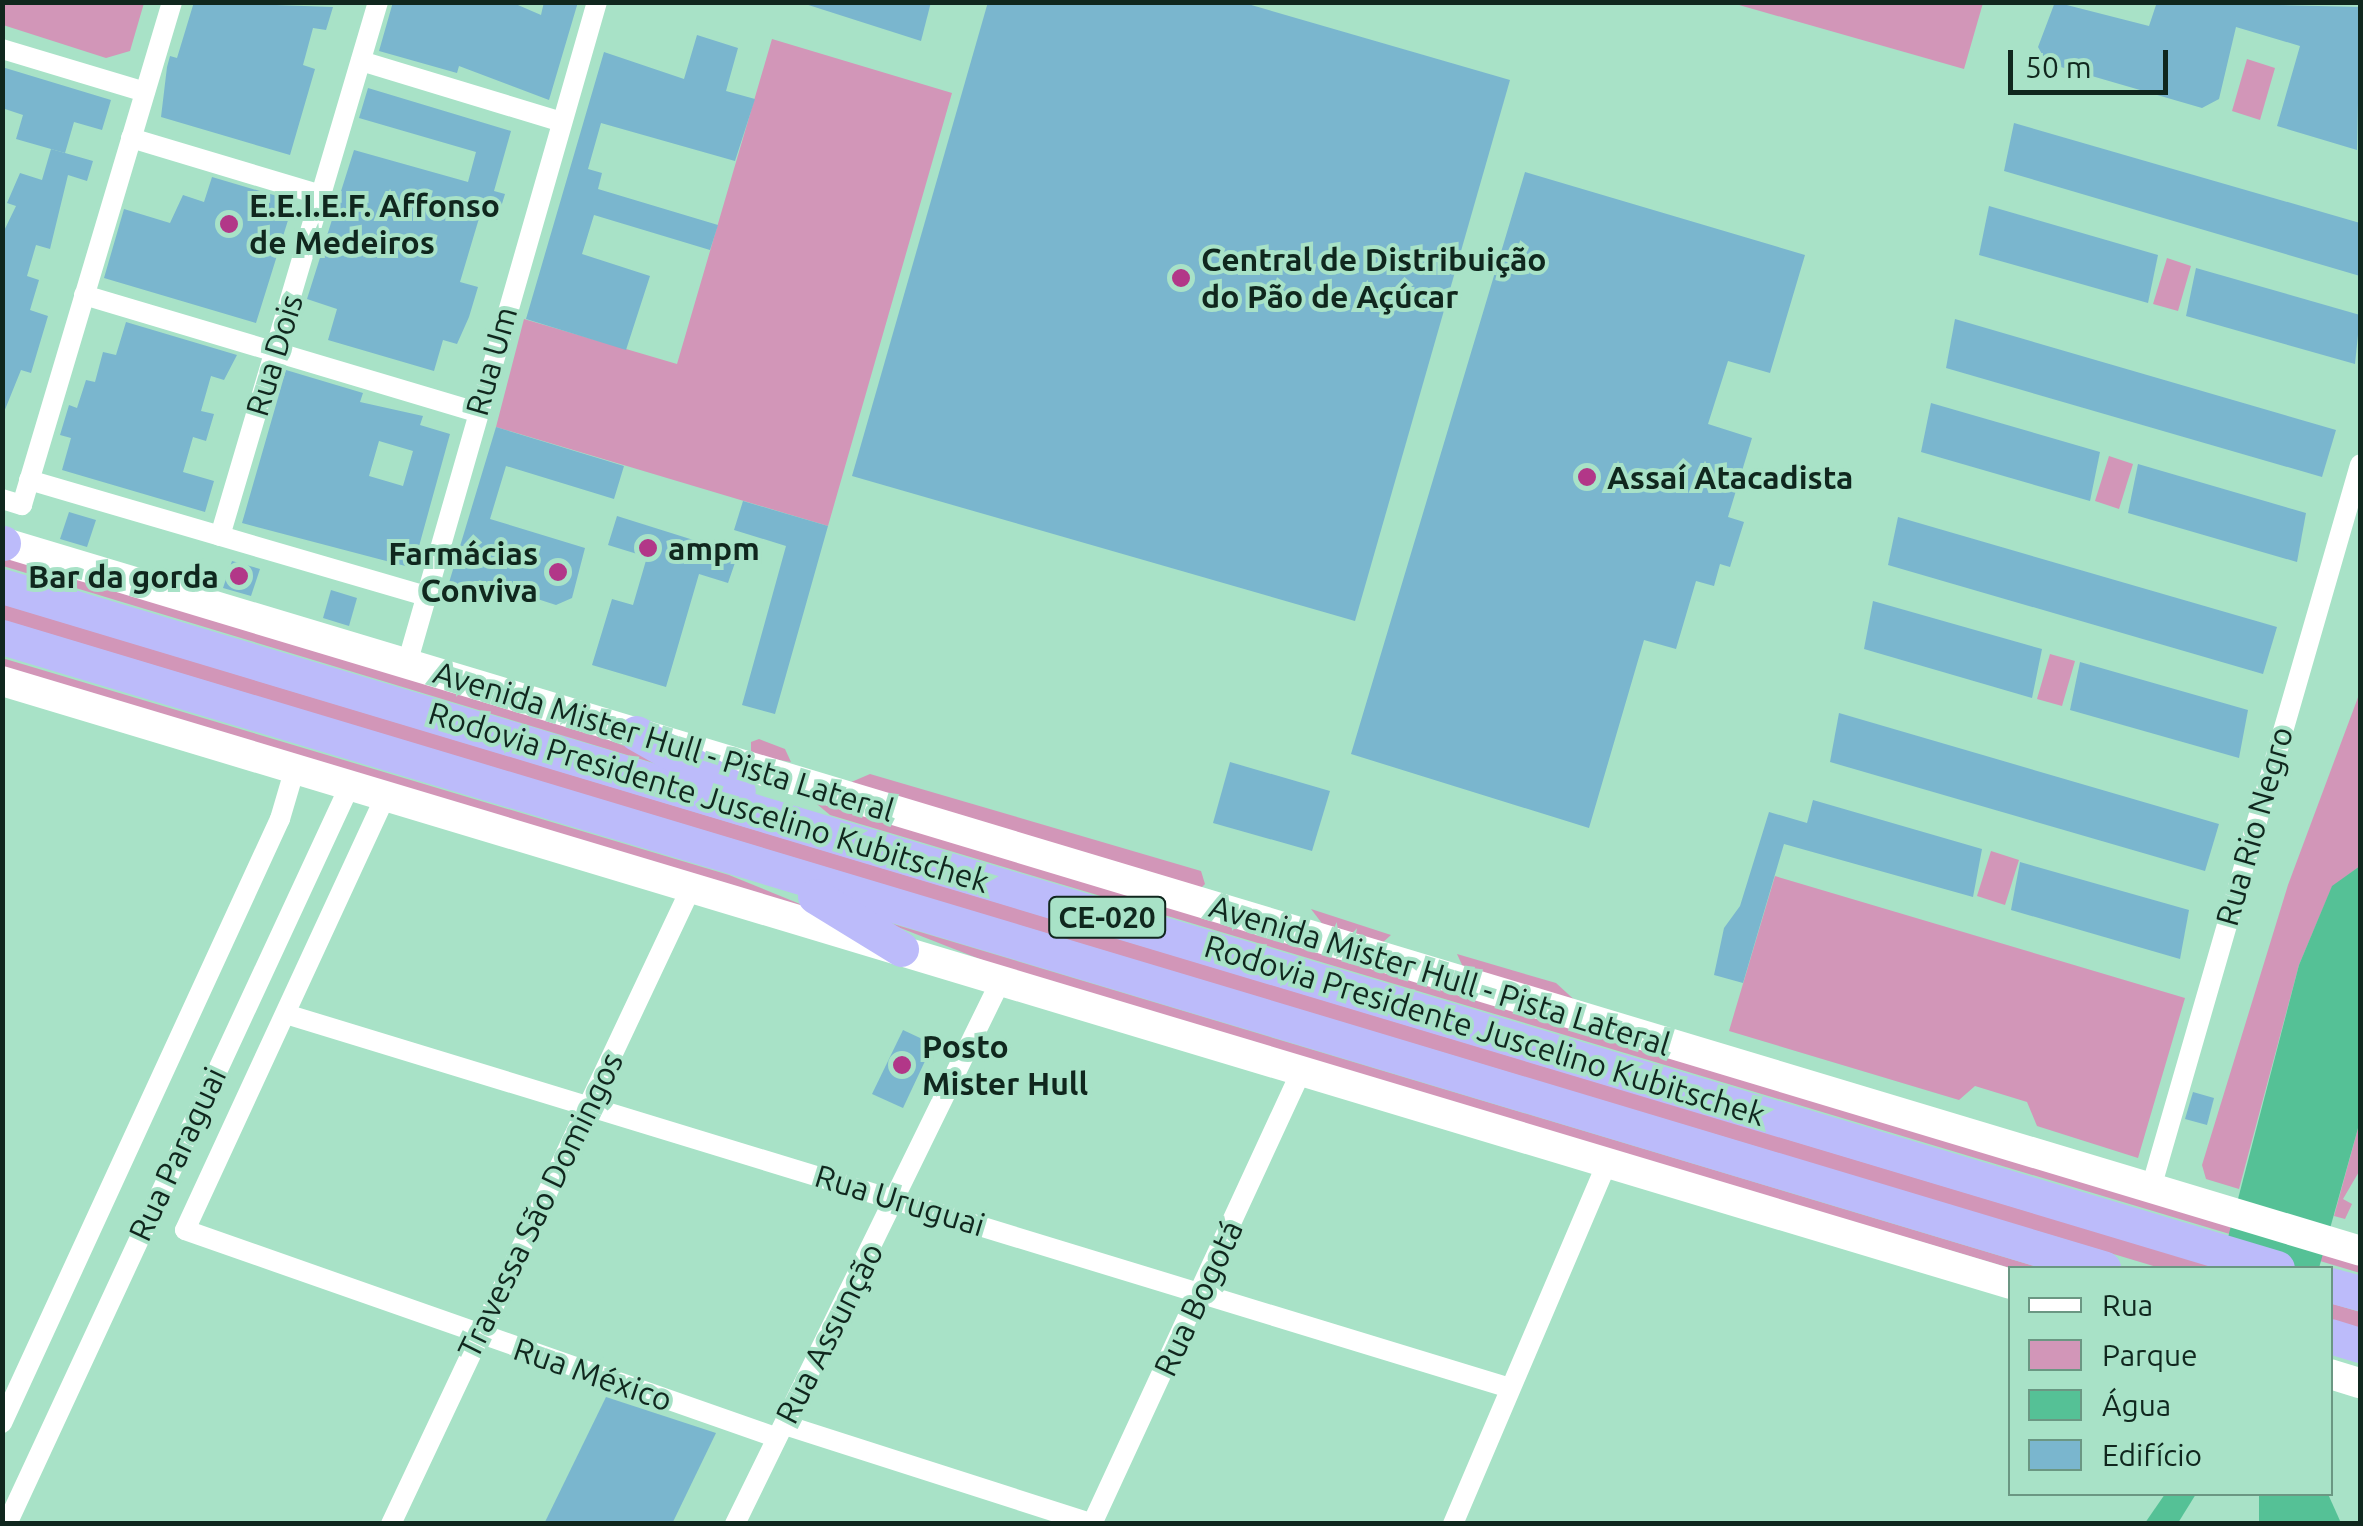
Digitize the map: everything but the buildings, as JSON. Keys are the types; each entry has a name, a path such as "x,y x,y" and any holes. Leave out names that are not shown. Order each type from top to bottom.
{"highway":[{"name":"Rodovia Presidente Juscelino Kubitschek","path":"2,586 2270,1266"},
{"name":"Rodovia Presidente Juscelino Kubitschek","path":"2,638 2095,1266"},
{"path":"636,733 791,822"},
{"path":"757,864 901,950"},
{"path":"2333,1285 2360,1294"},
{"path":"2333,1337 2360,1346"}],"main road":[{"name":"Avenida Mister Hull - Pista Lateral","path":"2,542 2360,1251"},
{"path":"2,681 2008,1283"},
{"path":"2333,1375 2360,1383"}],"street":[{"path":"2,499 22,504 172,2"},
{"name":"Rua Dois","path":"220,536 378,2"},
{"name":"Rua Um","path":"408,664 476,412 597,2"},
{"path":"2,49 145,92"},
{"path":"361,61 562,122"},
{"path":"131,138 321,195"},
{"path":"84,294 476,412"},
{"name":"Rua Rio Negro","path":"2151,1188 2360,465"},
{"path":"28,480 426,596"},
{"name":"Rua Paraguai","path":"2,1422 280,819 295,768"},
{"name":"Rua Paraguai","path":"6,1524 350,785"},
{"path":"289,1015 386,796"},
{"name":"Travessa São Domingos","path":"391,1524 691,888"},
{"name":"Rua Assunção","path":"735,1524 1001,980"},
{"name":"Rua Uruguai","path":"289,1015 1510,1388"},
{"name":"Rua México","path":"289,1015 185,1230 478,1334 782,1431 1093,1523"},
{"name":"Rua Bogotá","path":"1093,1523 1302,1071"},
{"path":"1453,1524 1607,1164"}],"green space":[{"path":"2,3 144,3 130,51 106,58 3,25"},
{"path":"1732,3 1983,3 1964,69"},
{"path":"772,39 952,93 828,526 496,427 524,319 677,364"},
{"path":"2247,59 2275,68 2260,120 2232,111"},
{"path":"2167,258 2191,266 2178,311 2153,304"},
{"path":"2109,456 2133,464 2119,509 2095,501"},
{"path":"2,553 561,723 658,758 657,764 3,566"},
{"path":"2,604 2210,1266 2153,1266 3,620"},
{"path":"2050,654 2075,661 2062,706 2037,699"},
{"path":"2,658 729,875 822,913 3,669"},
{"path":"2360,692 2360,866 2332,887 2299,965 2239,1189 2206,1179 2202,1165 2288,885"},
{"path":"759,739 785,749 791,762 751,755 751,742"},
{"path":"870,774 1201,871 1205,884 1201,888 849,783"},
{"path":"812,800 2360,1262 2360,1273 830,815"},
{"path":"1991,851 2019,860 2005,905 1977,896"},
{"path":"1775,876 2185,998 2138,1158 2037,1126 2027,1102 1975,1086 1959,1100 1729,1031"},
{"path":"1311,909 1391,935 1381,944 1324,926"},
{"path":"880,920 2034,1266 2008,1267 1031,979"},
{"path":"1457,954 1556,983 1579,1004 1463,967"},
{"path":"2360,1121 2360,1170 2343,1199 2352,1204 2345,1219 2334,1216"},
{"path":"2333,1304 2360,1312 2360,1329 2333,1321"}],"water":[{"path":"2360,866 2360,1121 2320,1266 2221,1266 2299,965 2332,886"},
{"path":"2164,1496 2195,1496 2178,1523 2145,1523"},
{"path":"2259,1496 2329,1496 2341,1523 2259,1523"}],"place":[{"name":"E.E.I.E.F. Affonso de Medeiros","path":"229,224"},
{"name":"Central de Distribuição do Pão de Açúcar","path":"1181,278"},
{"name":"Assaí Atacadista","path":"1587,477"},
{"name":"ampm","path":"648,548"},
{"name":"Farmácias Conviva","path":"558,572"},
{"name":"Bar da gorda","path":"239,576"},
{"name":"Posto Mister Hull","path":"902,1065"}]}
